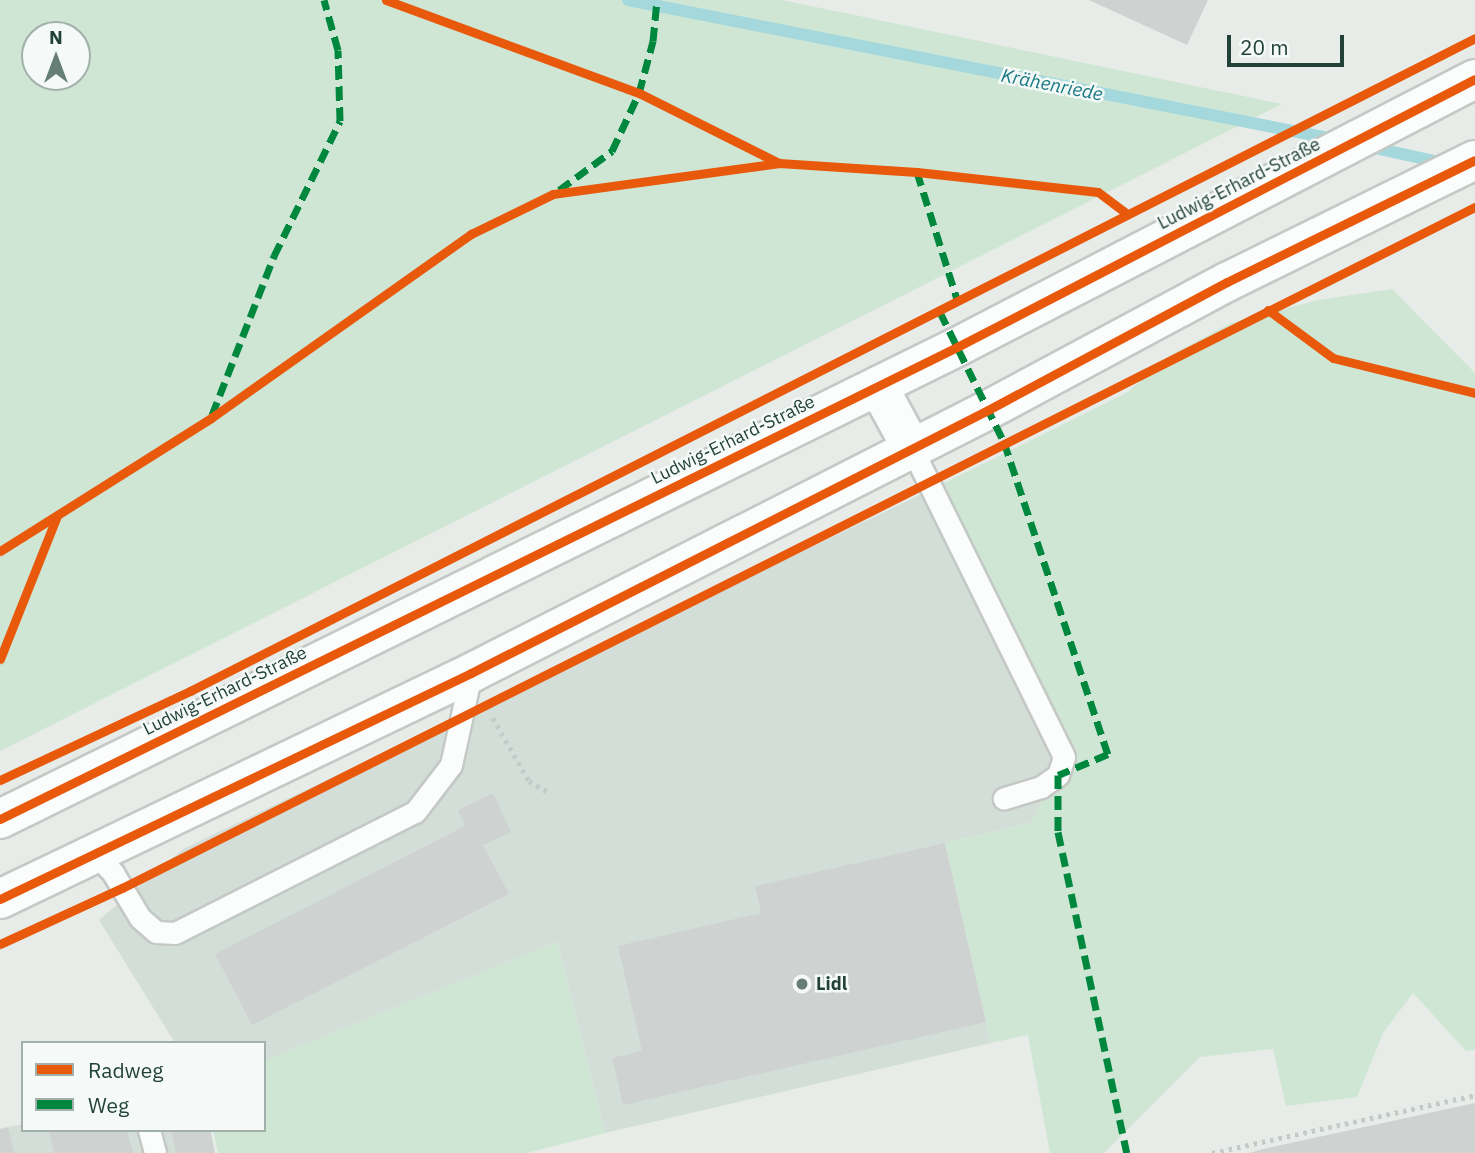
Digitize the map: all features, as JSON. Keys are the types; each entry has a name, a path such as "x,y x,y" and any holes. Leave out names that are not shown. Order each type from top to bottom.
{"main road":[{"name":"Ludwig-Erhard-Straße","path":"0,819 878,386 1475,79"},
{"path":"0,899 471,673 912,449 1227,282 1459,168"},
{"path":"878,386 912,449"}],"lane":[{"path":"912,449 1064,757 1058,775 1041,788 1004,798"},
{"path":"94,853 113,873 140,918 156,932 175,933 415,811 451,765 471,673"},
{"path":"150,1132 155,1153"}],"path":[{"path":"487,707 529,781 550,793"},
{"path":"1212,1153 1475,1095"}],"shaded area":[{"path":"932,489 1064,757 1031,823 945,843 991,1043 605,1133 557,942 266,1060 266,1041 174,1041 99,920 183,849"},
{"path":"21,1124 21,1132 210,1132 215,1153 0,1153 0,1129"}],"green space":[{"path":"0,0 782,0 1282,104 0,751"},
{"path":"1392,289 1475,373 1475,1050 1466,1051 1413,993 1383,1033 1357,1097 1286,1106 1273,1049 1200,1057 1104,1153 1050,1153 1028,1035 991,1043 945,843 1031,823 1064,757 932,489 1128,392 1167,357 1231,323 1318,300"},
{"path":"557,942 605,1133 527,1153 218,1153 213,1132 266,1132 266,1060"}],"building":[{"path":"1089,0 1208,0 1187,45"},
{"path":"493,793 511,832 483,845 509,894 252,1025 215,954 465,826 458,810"},
{"name":"Lidl","path":"945,843 986,1022 623,1105 612,1058 642,1051 618,946 761,913 755,886"},
{"path":"1475,1103 1475,1153 1249,1153 1263,1149"},
{"path":"8,1127 14,1153 0,1153 0,1129"},
{"path":"49,1132 128,1132 133,1153 54,1153"},
{"path":"171,1132 210,1132 215,1153 176,1153"}],"waterway":[{"name":"Krähenriede","path":"628,0 1338,140"},
{"name":"Krähenriede","path":"1366,146 1447,164"}],"marked path":[{"path":"212,415 274,256 340,121 338,50 324,0"},
{"path":"559,190 612,151 639,93 653,41 657,0"},
{"path":"917,172 958,302"},
{"path":"940,312 1004,442 1108,754 1058,775 1058,832 1127,1153"}],"cycle path":[{"path":"386,0 639,93 779,163 917,172 1098,192 1127,214"},
{"path":"0,780 190,691 1475,38"},
{"path":"0,819 957,347 1475,79"},
{"path":"0,899 471,673 988,410 1227,282 1475,160"},
{"path":"0,551 211,418 471,234 553,194 779,163"},
{"path":"0,944 122,888 1475,207"},
{"path":"1268,310 1333,358 1475,393"},
{"path":"0,659 56,518"}],"place":[{"name":"Lidl","path":"802,984"}]}
